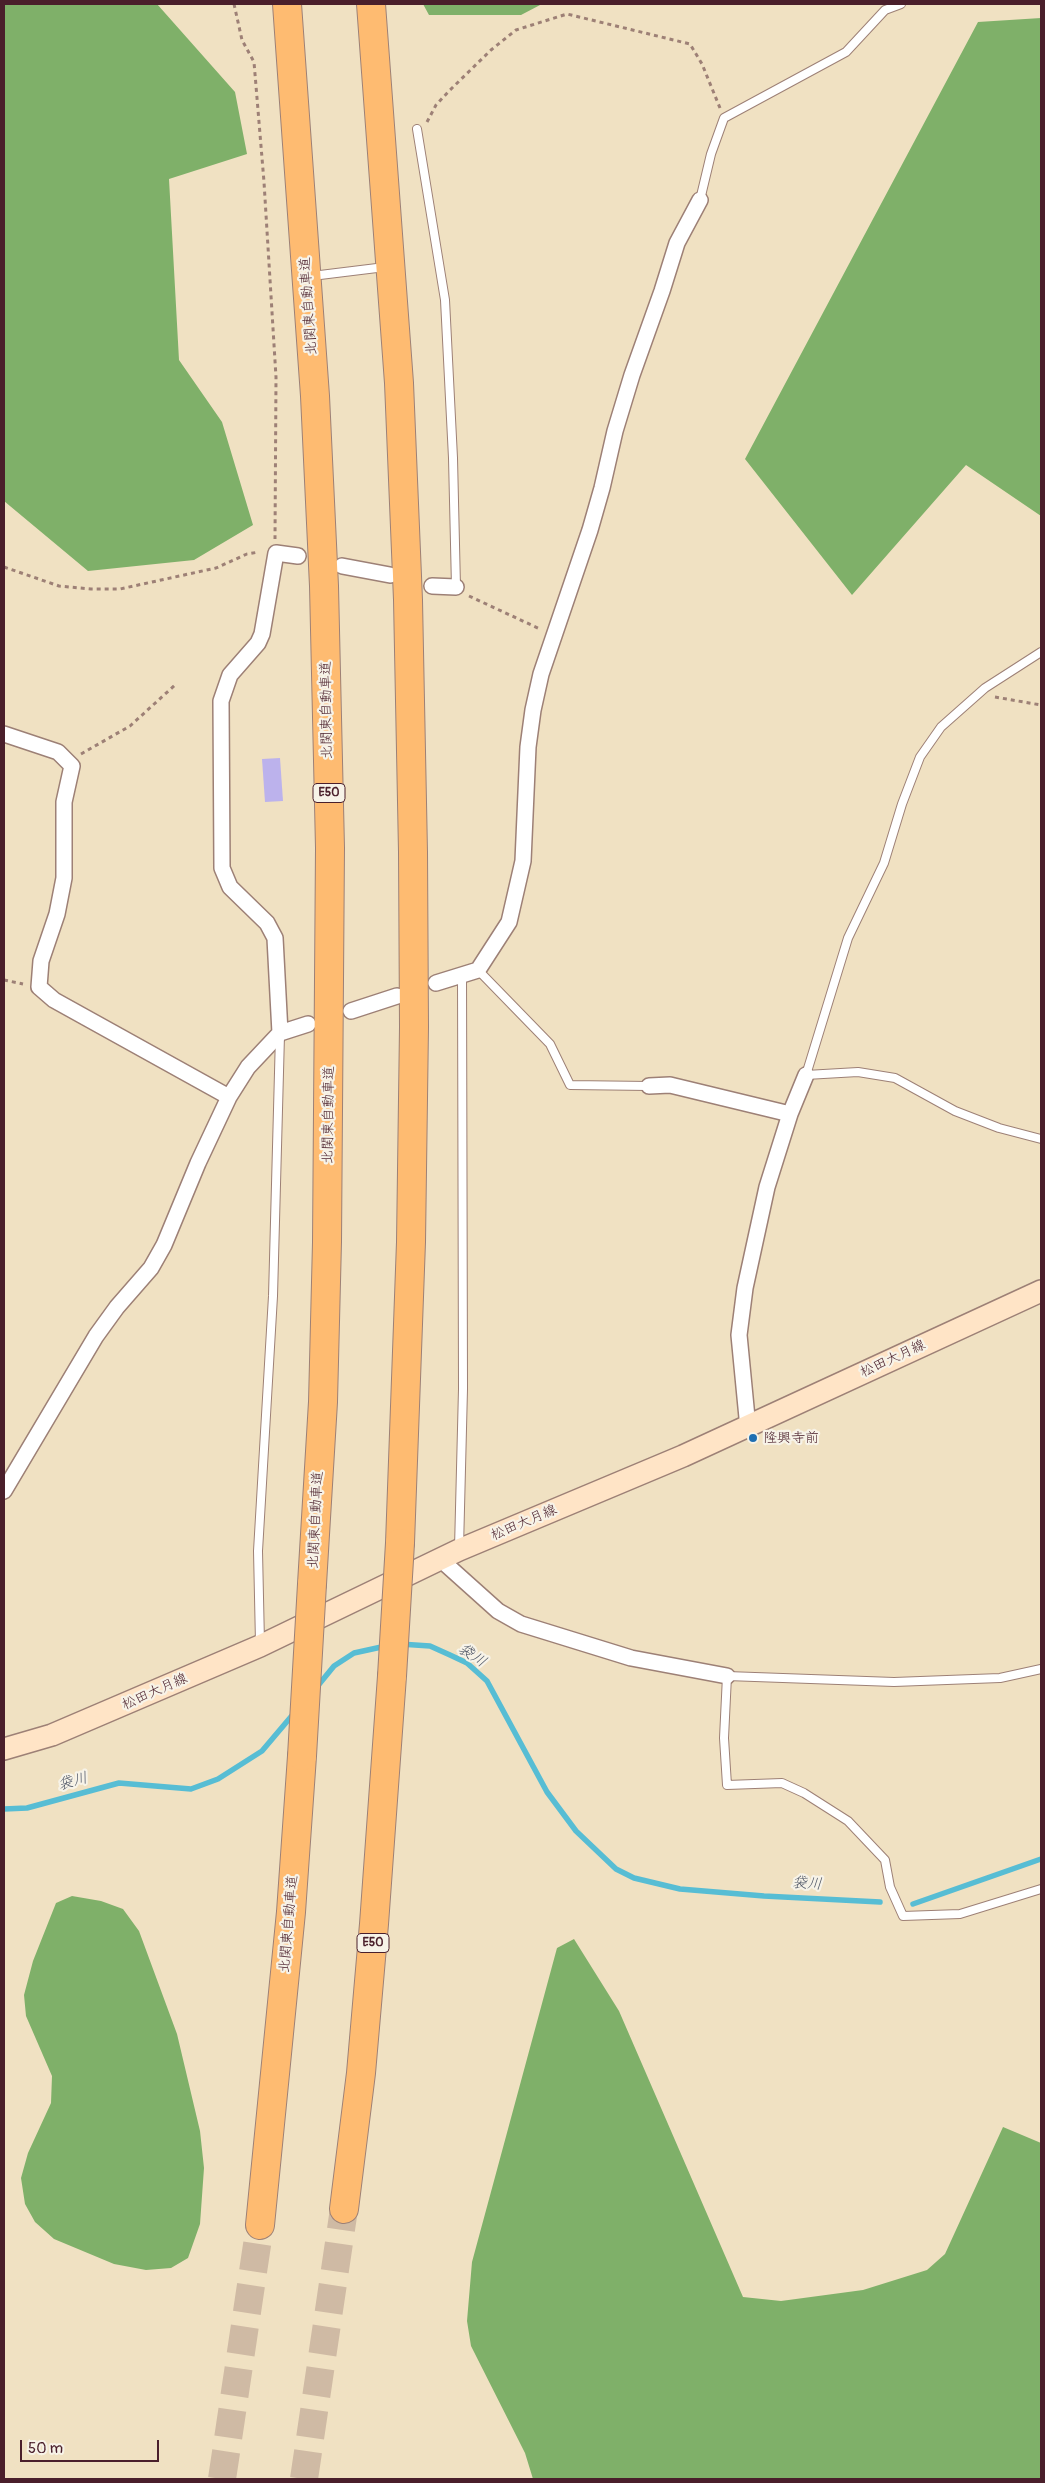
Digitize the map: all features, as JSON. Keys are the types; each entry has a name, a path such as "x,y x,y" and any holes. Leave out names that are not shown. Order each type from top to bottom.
{"highway":[{"name":"北関東自動車道","path":"260,2225 290,1922 302,1756 322,1402 327,1242 330,848 324,586 308,277 287,4"},
{"name":"E50","path":"344,2210 361,2073 373,1943 400,1543 411,1242 414,1017 407,566 392,266 371,4"}],"main road":[{"name":"松田大月線","path":"4,1749 52,1736 260,1646 450,1555 748,1428 977,1319 1041,1291"}],"street":[{"path":"436,983 478,970 509,922 523,862 528,747 533,710 541,674 592,522 615,431 676,243 700,200"},
{"path":"280,1033 275,938 267,923 230,886 222,868 221,701 230,675 258,643 262,634 276,553 298,556"},
{"path":"342,566 390,575"},
{"path":"432,586 456,587"},
{"path":"4,734 58,752 72,766 64,802 64,878 57,914 41,962 39,987 54,1000 229,1097"},
{"path":"351,1012 397,996"},
{"path":"4,1491 96,1336 117,1307 151,1268 164,1245 198,1163 229,1097 248,1068 280,1033 308,1024"},
{"path":"748,1428 739,1335 745,1288 767,1187 790,1114 806,1076"},
{"path":"649,1086 670,1085 790,1114"},
{"path":"450,1555 498,1611 521,1624 631,1658 726,1676"}],"lane":[{"path":"700,200 711,154 724,118 846,52 885,10 901,4"},
{"path":"418,129 444,300 453,458 456,587"},
{"path":"308,277 392,266"},
{"path":"1041,652 979,693 941,727 920,758 902,804 884,863 848,938 806,1076 858,1072 895,1078 954,1111 999,1128 1041,1139"},
{"path":"478,970 550,1044 570,1084 649,1086"},
{"path":"450,1555 463,1389 462,975"},
{"path":"260,1646 258,1550 273,1296 280,1033"},
{"path":"1041,1669 1000,1678 894,1682 726,1676 724,1738 727,1784 782,1783 804,1793 848,1822 885,1860 890,1886 903,1916 960,1914 1041,1889"}],"path":[{"path":"4,567 59,586 91,590 120,589 216,568 247,554 276,553 274,533 276,377 264,182 254,62 242,40 234,4"},
{"path":"418,129 428,121 436,105 449,91 491,50 516,30 567,14 690,44 702,64 724,118"},
{"path":"456,587 466,595 555,636"},
{"path":"72,766 82,753 130,726 175,685"},
{"path":"979,693 1008,701 1041,705"}],"green space":[{"path":"4,4 157,4 235,92 247,154 169,179 179,360 222,422 253,525 194,560 88,571 4,501"},
{"path":"423,4 542,4 521,15 429,15"},
{"path":"1041,18 1041,516 966,465 852,595 745,459 978,22"},
{"path":"72,1896 101,1901 123,1909 139,1931 177,2034 200,2131 204,2168 200,2224 188,2258 171,2268 146,2270 114,2264 54,2239 35,2222 25,2204 21,2178 28,2153 51,2103 52,2076 26,2016 24,1995 33,1961 56,1903"},
{"path":"574,1939 619,2011 743,2297 781,2301 863,2290 927,2270 945,2254 1003,2127 1041,2143 1041,2479 533,2479 525,2453 471,2346 467,2321 472,2262 557,1948"}],"building":[{"path":"280,758 283,801 265,802 262,759"}],"waterway":[{"name":"袋川","path":"400,1644 430,1646 467,1663 487,1681 547,1792 576,1831 616,1869 634,1878 680,1889 764,1896 880,1902"},
{"name":"袋川","path":"316,1688 334,1666 354,1653 386,1646"},
{"name":"袋川","path":"4,1809 27,1808 119,1783 191,1789 218,1779 262,1751 295,1712"},
{"name":"袋川","path":"913,1904 1041,1859"}],"tunnel":[{"path":"304,2479 344,2209"},
{"path":"222,2479 260,2225"}],"place":[{"name":"隆興寺前","path":"753,1438"}]}
